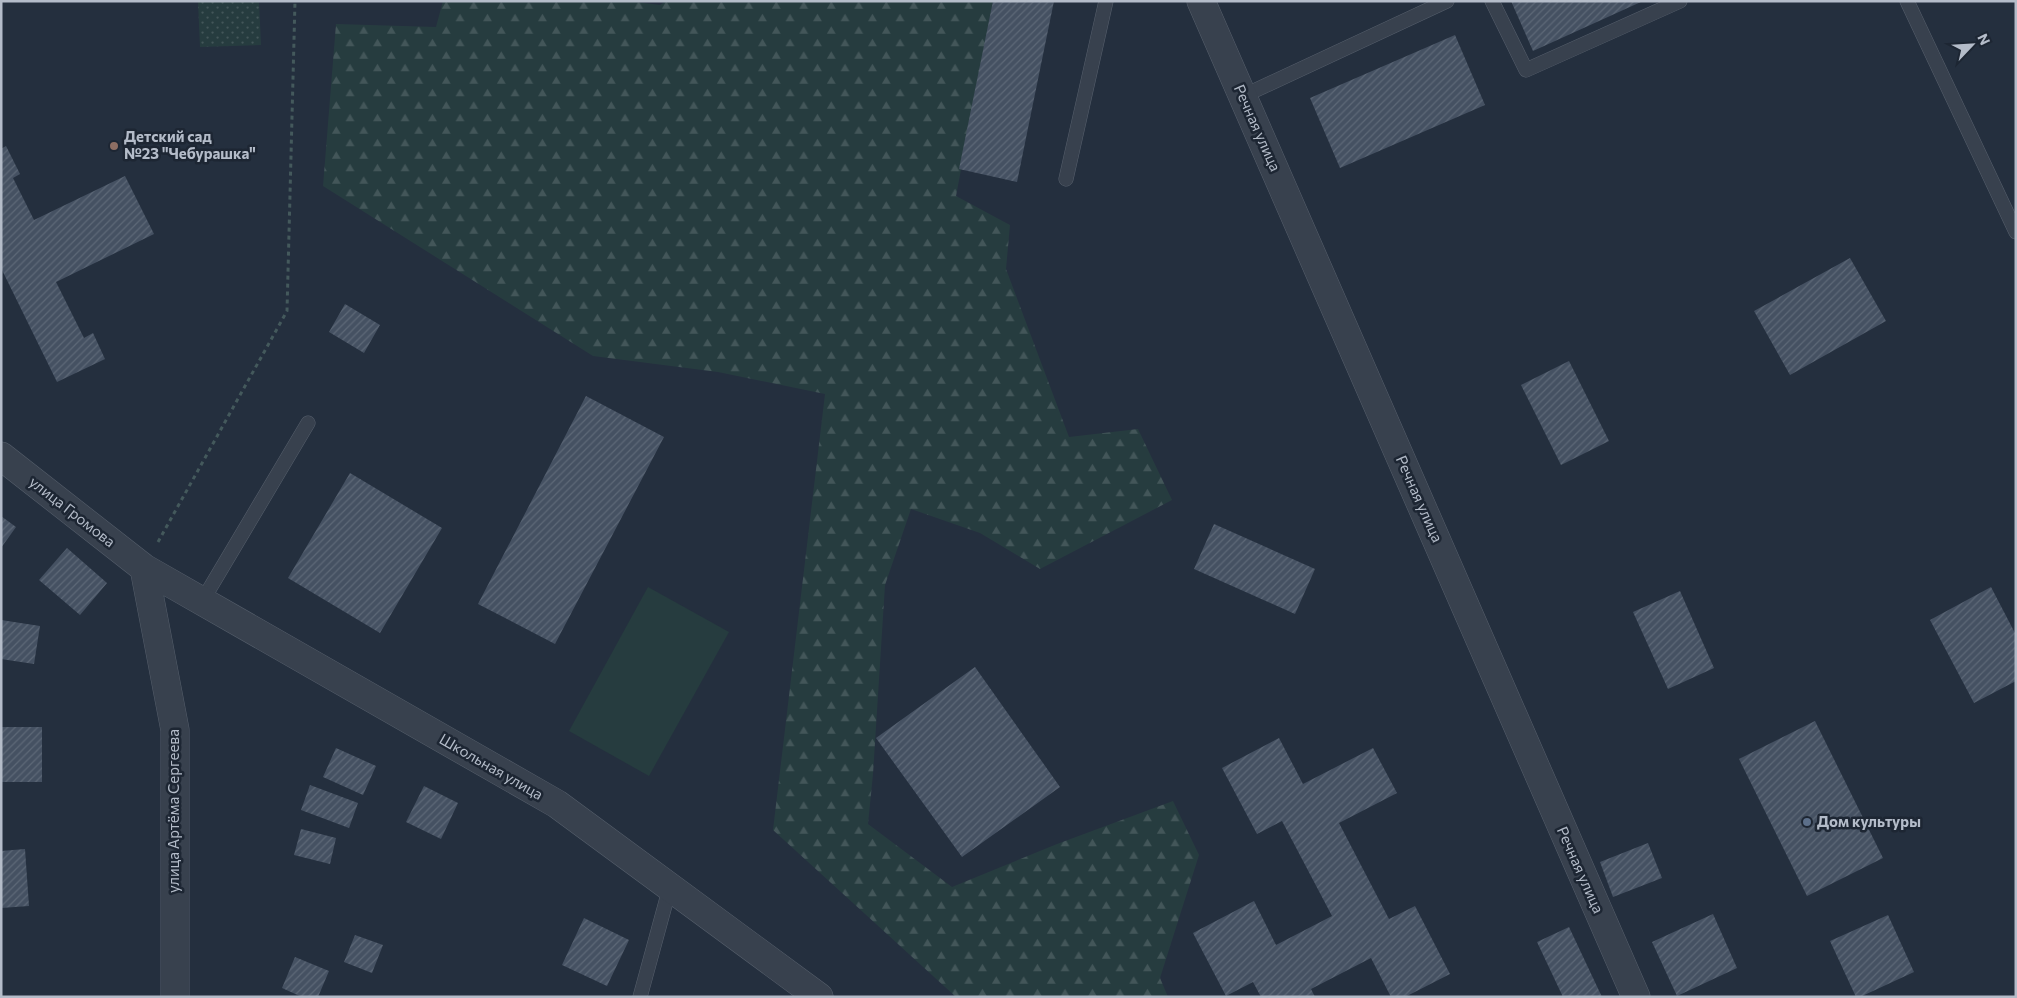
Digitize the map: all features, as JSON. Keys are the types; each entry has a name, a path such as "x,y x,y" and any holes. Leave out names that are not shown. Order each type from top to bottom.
{"street":[{"name":"Речная улица","path":"1201,1 1636,997"},
{"name":"улица Громова","path":"1,456 144,568"},
{"name":"Школьная улица","path":"144,568 557,804 818,997"},
{"name":"улица Артёма Сергеева","path":"144,568 175,730 175,997"}],"lane":[{"path":"1066,179 1106,1"},
{"path":"1242,96 1447,1"},
{"path":"1492,1 1526,70 1680,1"},
{"path":"1907,1 2016,232"},
{"path":"201,601 308,423"},
{"path":"640,997 670,886"}],"path":[{"path":"144,568 287,311 295,1"}],"green space":[{"path":"198,1 259,1 261,45 200,47"},
{"path":"443,1 629,1 660,5 666,1 993,1 956,196 1010,225 1006,269 1069,437 1138,429 1172,500 1040,569 980,533 911,509 885,585 868,824 952,887 1057,844 1173,801 1199,855 1160,978 1168,997 956,997 773,830 825,394 718,372 593,356 323,186 336,24 436,27"},
{"path":"648,587 729,632 649,776 569,731"}],"building":[{"path":"993,1 1054,1 1017,182 959,169"},
{"path":"1511,1 1643,1 1533,51"},
{"path":"1455,35 1485,105 1340,168 1310,98"},
{"path":"6,146 20,174 13,178 34,220 125,176 154,234 56,282 84,338 93,333 105,359 57,382 1,268 1,149"},
{"path":"1850,258 1886,321 1790,375 1754,311"},
{"path":"345,304 380,325 364,353 329,332"},
{"path":"1569,361 1609,441 1561,465 1521,385"},
{"path":"586,396 664,437 555,644 478,604"},
{"path":"350,473 442,528 380,633 288,578"},
{"path":"1,516 16,527 1,548"},
{"path":"1214,524 1315,569 1295,614 1194,569"},
{"path":"67,548 107,583 80,615 39,580"},
{"path":"1991,587 2016,635 2016,681 1974,703 1930,620"},
{"path":"1680,591 1714,668 1668,689 1633,612"},
{"path":"1,620 40,626 34,664 1,659"},
{"path":"975,667 1060,787 962,857 876,738"},
{"path":"1815,721 1883,858 1807,896 1739,759"},
{"path":"1,727 42,727 42,782 1,782"},
{"path":"1279,738 1303,784 1373,748 1397,793 1339,823 1389,919 1415,906 1450,974 1405,997 1391,997 1371,958 1311,989 1315,997 1261,997 1253,982 1226,996 1193,933 1254,901 1276,945 1332,916 1282,821 1257,834 1222,768"},
{"path":"336,748 376,766 363,795 323,777"},
{"path":"310,785 358,803 349,828 301,810"},
{"path":"424,786 458,803 441,839 406,822"},
{"path":"301,829 336,838 330,864 294,855"},
{"path":"1648,843 1662,878 1613,897 1600,862"},
{"path":"25,849 29,906 1,908 1,851"},
{"path":"1713,914 1737,968 1677,996 1652,942"},
{"path":"1888,915 1914,972 1860,997 1856,997 1830,941"},
{"path":"584,918 629,940 607,986 562,965"},
{"path":"1569,927 1602,997 1563,997 1537,942"},
{"path":"355,935 383,945 372,973 344,962"},
{"path":"295,957 329,971 318,997 302,997 282,988"}],"place":[{"name":"Детский сад №23 \"Чебурашка\"","path":"114,146"},
{"name":"Дом культуры","path":"1807,822"}]}
